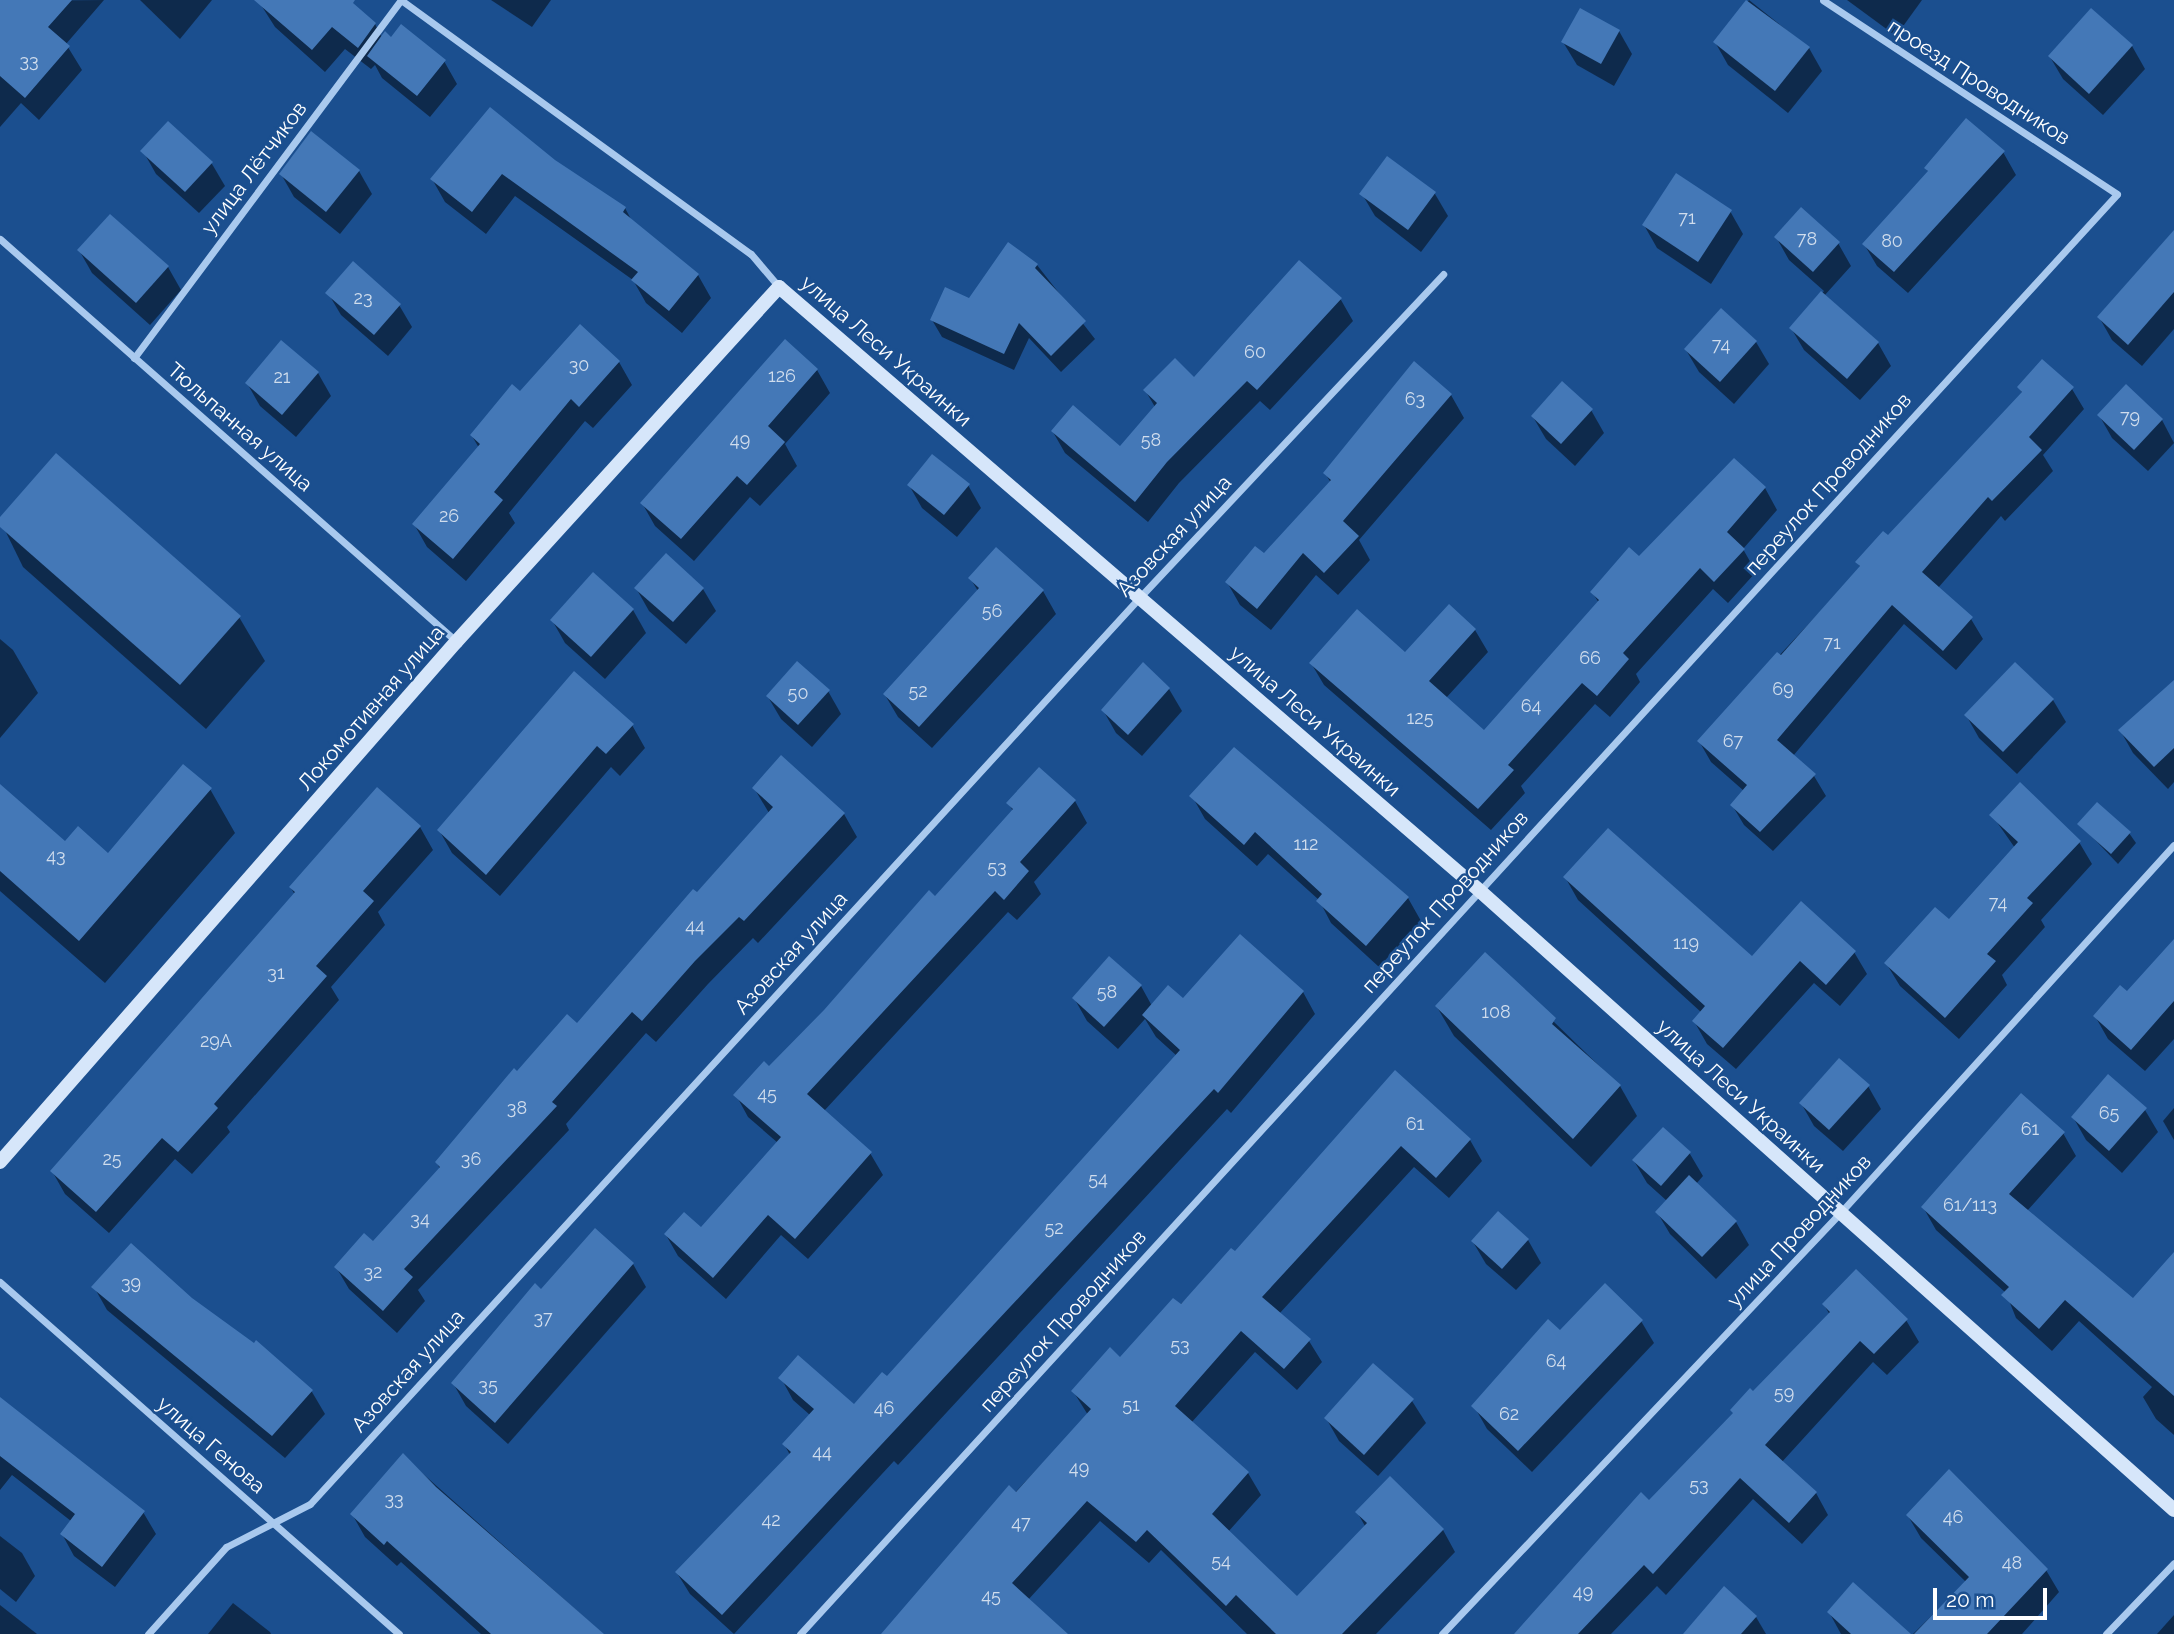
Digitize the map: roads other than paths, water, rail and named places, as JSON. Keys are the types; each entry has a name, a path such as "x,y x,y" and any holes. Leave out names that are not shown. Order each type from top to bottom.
{"main road":[{"name":"улица Леси Украинки","path":"779,287 1480,891 2174,1510"},
{"name":"Локомотивная улица","path":"0,1162 456,642 779,287"}],"street":[{"name":"улица Леси Украинки","path":"401,0 751,254 779,287"},
{"name":"улица Лётчиков","path":"134,358 401,0"},
{"name":"проезд Проводников","path":"1822,0 2116,194"},
{"name":"переулок Проводников","path":"800,1634 2116,194"},
{"name":"Тюльпанная улица","path":"0,239 456,642"},
{"name":"Азовская улица","path":"148,1634 226,1547 310,1504 1140,597 1443,274"},
{"name":"улица Проводников","path":"1442,1634 1840,1213 2174,845"},
{"name":"улица Генова","path":"0,1282 399,1634"},
{"path":"2106,1634 2174,1563"}]}
